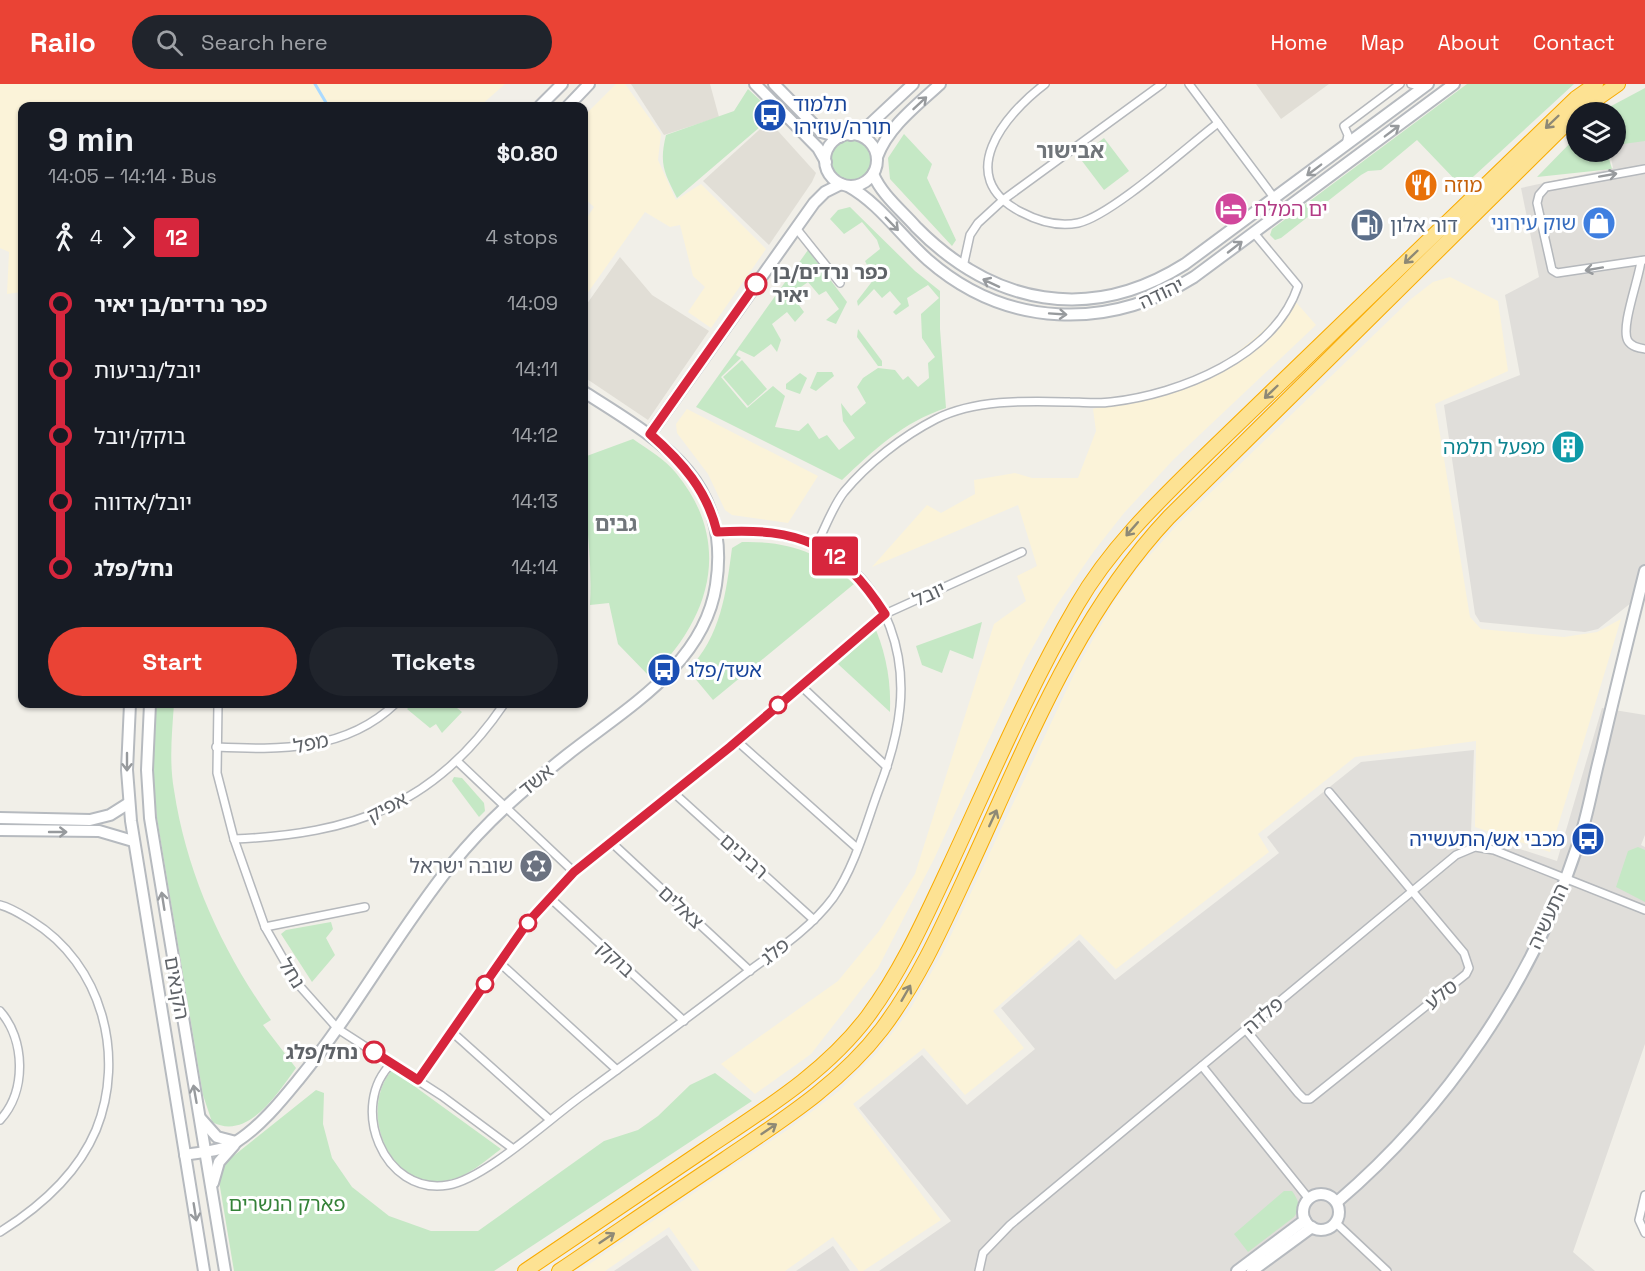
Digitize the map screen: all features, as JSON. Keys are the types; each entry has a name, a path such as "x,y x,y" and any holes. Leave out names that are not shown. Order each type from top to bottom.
{"highway":[{"path":"525,1271 772,1104 819,1068 854,1033 883,995 915,940 1048,657 1078,603 1116,548 1156,503 1217,444 1576,98 1596,84"},
{"path":"1593,102 1618,84"},
{"path":"559,1271 783,1119 832,1083 869,1046 899,1005 932,949 1065,665 1094,613 1131,559 1169,517 1566,124"}],"street":[{"path":"544,102 562,84"},
{"path":"572,102 590,84"},
{"path":"755,84 818,148 827,166 844,185"},
{"path":"774,84 821,132 868,141 877,157"},
{"path":"814,203 827,166 829,147 876,120 913,84"},
{"path":"650,434 814,203 825,192 844,185 862,184 873,174 881,145 892,131 940,84"},
{"path":"1045,84 1005,122 990,148 988,172 996,192 1003,200 1015,209 1044,222 1079,222 1111,207 1218,123"},
{"path":"963,267 970,235 978,223 1003,200 1162,84"},
{"path":"1190,84 1284,211"},
{"path":"1346,145 1348,135 1344,126 1400,84"},
{"path":"1411,84 1426,85"},
{"name":"יהודה","path":"844,185 862,195 918,251 954,280 996,302 1042,313 1101,313 1149,301 1203,272 1454,84"},
{"name":"יהודה","path":"873,174 884,193 929,240 963,267 988,282 1027,294 1075,299 1114,295 1144,287 1174,272 1426,85"},
{"path":"1645,169 1546,187 1539,195 1537,203 1552,270 1565,274 1643,261 1626,328 1627,339 1633,346 1645,349"},
{"path":"796,228 840,283"},
{"path":"817,544 843,493 896,444 937,418 983,404 1110,403 1193,379 1245,354 1277,325 1298,286 1254,233"},
{"name":"אשד","path":"185,1155 236,1142 266,1117 338,1029 451,865 503,806 665,677 692,647 705,624 716,588 719,556 717,532 707,502 689,471 650,434 588,395"},
{"name":"פלג","path":"392,1063 384,1071 376,1087 371,1114 382,1152 391,1164 419,1182 437,1186 450,1185 470,1177 512,1148 684,1021 814,920 832,898 857,848 897,735 902,695 895,640 885,614 865,582 852,569 817,544 776,533 717,532"},
{"name":"יובל","path":"418,1080 549,897 574,872 737,741 885,614 1022,552"},
{"name":"התעשיה","path":"1337,1203 1404,1140 1466,1062 1507,998 1552,912 1578,843 1645,571"},
{"path":"800,685 887,767"},
{"name":"הקנאים","path":"130,708 127,750 133,841 204,1271"},
{"name":"הקנאים","path":"150,708 147,770 150,818 225,1271"},
{"name":"נחל","path":"218,708 217,773 234,839 265,927 297,983 338,1029 418,1080 512,1148"},
{"name":"מפל","path":"216,747 270,750 322,743 367,724 389,708"},
{"name":"אפיק","path":"234,839 314,832 368,818 401,801 457,761 501,708"},
{"path":"737,741 857,848"},
{"path":"457,761 574,872"},
{"name":"סלע","path":"1246,1030 1298,1093 1304,1099 1310,1099 1466,974 1469,962 1464,953 1329,792"},
{"name":"רביבים","path":"674,793 814,920"},
{"path":"0,818 90,820 110,815 129,803"},
{"path":"0,830 99,831 133,841"},
{"name":"צאלים","path":"611,842 750,971"},
{"name":"פלדה","path":"979,1271 983,1252 1014,1222 1456,855 1475,847 1494,850 1565,878"},
{"path":"1565,878 1645,910"},
{"name":"בוקק","path":"549,897 684,1021"},
{"path":"0,905 10,908 49,932 79,964 99,1002 109,1044 108,1088 95,1131 71,1172 34,1210 0,1232"},
{"path":"265,927 365,907"},
{"path":"500,963 617,1070"},
{"path":"0,1011 7,1018 16,1038 20,1058 19,1079 13,1098 0,1120"},
{"path":"452,1032 549,1119"},
{"path":"1202,1066 1309,1199"},
{"path":"199,1116 216,1137 236,1142 215,1171 212,1194"},
{"path":"1317,1194 1326,1194 1337,1203 1340,1211 1335,1223 1324,1230 1309,1224 1303,1209 1309,1199 1317,1194"},
{"path":"1645,1195 1639,1213 1641,1227 1645,1233"},
{"path":"1335,1223 1387,1271"},
{"path":"1237,1271 1309,1224"},
{"path":"1252,1271 1309,1224"}],"shaded area":[{"path":"631,84 710,84 719,117 664,135"},
{"path":"1256,84 1329,84 1281,119"},
{"path":"769,121 816,173 769,245 703,181"},
{"path":"1645,135 1645,592 1598,629 1585,632 1480,622 1475,614 1444,405 1520,375 1505,295 1539,277 1521,188 1613,168 1612,162 1626,162 1626,139"},
{"path":"620,257 652,295 709,331 648,420 588,380 588,302"},
{"path":"1602,708 1645,715 1645,835 1641,845 1645,847 1645,1044 1573,1252 1595,1271 879,1271 951,1221 859,1108 922,1055 967,1105 1035,1049 1001,1008 1079,940 1115,980 1279,853 1267,837 1361,762 1474,750 1471,833 1557,861"},
{"path":"667,1235 692,1271 614,1271"},
{"path":"833,1246 850,1271 796,1271"}],"green space":[{"path":"1467,84 1574,84 1462,187 1417,140 1381,170 1368,171 1361,175 1281,238 1275,240 1270,235 1272,229"},
{"path":"1645,88 1645,141 1626,144 1626,102 1619,102"},
{"path":"748,89 775,114 677,198 664,168 663,153 666,135 734,111"},
{"path":"904,134 932,164 927,178 956,240 952,246 890,179 888,158"},
{"path":"1104,138 1129,171 1104,190 1079,157"},
{"path":"851,139 859,140 866,145 871,152 871,168 866,175 859,180 851,181 843,180 836,175 831,168 830,160 831,152 836,145 843,140"},
{"path":"1566,147 1566,162 1610,162 1612,169 1537,177"},
{"path":"850,207 915,271 940,291 940,329 946,408 916,421 890,438 842,480 696,407 808,250 847,302 836,324 826,320 839,309 826,291 819,295 808,282 791,294 804,312 795,322 787,312 772,324 781,340 777,352 771,344 754,357 739,350 736,355 741,358 721,377 747,408 773,386 785,396 775,427 799,431 808,423 819,439 827,435 839,450 855,438 843,421 841,403 851,416 866,403 857,387 863,378 878,368 895,370 903,380 908,376 918,387 929,378 928,363 935,357 922,338 921,314 939,298 928,285 907,298 909,306 896,315 893,312 901,304 890,291 882,298 874,289 858,306 857,301 874,279 865,261 880,249 877,240 862,222 844,234 830,219 838,210"},
{"path":"858,329 882,361 882,366 878,366 857,337"},
{"path":"742,360 767,389 748,406 723,377"},
{"path":"817,372 832,372 834,376 816,391 810,388"},
{"path":"800,373 807,378 800,394 786,389 786,384"},
{"path":"633,439 672,468 694,500 705,526 709,553 707,580 700,606 688,631 671,655 650,677 618,644 609,603 590,605 588,456"},
{"path":"742,542 789,546 803,551 829,564 854,584 713,700 688,670 708,643 715,628 724,597 732,548"},
{"path":"982,622 973,659 950,650 942,673 922,665 916,646"},
{"path":"876,630 888,671 890,712 838,664"},
{"path":"155,708 174,708 172,779 180,821 197,882 222,939 253,994 271,1020 263,1025 296,1068 271,1102 249,1120 238,1125 225,1126 212,1122 203,1095 157,818 152,767"},
{"path":"457,708 462,712 442,733 436,724 430,728 407,709"},
{"path":"454,777 462,778 484,803 485,811 479,817 452,781"},
{"path":"1638,847 1645,850 1645,902 1616,887 1628,851"},
{"path":"331,922 333,929 326,938 335,955 312,982 281,934 286,930"},
{"path":"392,1070 501,1149 476,1168 449,1180 428,1181 410,1174 396,1162 385,1145 379,1126 378,1106 382,1087"},
{"name":"פארק הנשרים","path":"715,1073 752,1101 494,1271 234,1271 217,1169 316,1090 324,1093 323,1124 332,1158 352,1187 389,1216 431,1231 478,1231 604,1141 638,1130 658,1116 690,1085"},
{"path":"1284,1191 1292,1191 1296,1198 1298,1207 1294,1217 1248,1252 1234,1234"}],"sand":[{"path":"0,84 505,84 485,102 18,102 18,293 7,294 9,252 0,248"},
{"path":"616,84 625,84 661,134 658,160 676,200 701,184 766,249 711,328 688,312 705,287 693,276 680,225 670,227 645,212 588,292 588,216 594,207 588,202 588,112"},
{"path":"1450,277 1498,301 1508,371 1435,404 1470,617 1481,629 1564,637 1597,632 1621,619 1550,852 1475,827 1476,741 1355,757 1258,834 1269,852 1116,969 1080,934 993,1011 1024,1048 965,1095 924,1048 853,1104 941,1220 863,1271 859,1271 833,1237 785,1271 700,1271 669,1227 605,1271 579,1271 790,1128 839,1091 877,1053 909,1011 942,954 1076,670 1115,600 1140,566 1177,525 1411,299 1433,282"},
{"path":"1294,300 1316,325 1173,460 1124,513 1094,551 1056,606 1026,659 934,859 878,968 811,1054 755,1094 721,1064 838,981 879,931 915,874 994,624 1026,601 1017,576 1037,566 1018,505 872,567 927,505 941,513 975,494 974,480 1015,473 1032,478 1078,478 1096,431 1093,409 1171,386 1216,366 1248,344"},
{"path":"687,409 818,476 788,523 732,515 725,510 708,474 677,433 676,424"}],"waterway":[{"path":"315,84 326,102"}],"bus line":[{"name":"12","path":"374,1052 418,1080 528,922 574,872 730,747 885,614 865,582 847,564 817,544 776,533 717,532 707,502 689,471 650,434 756,284"}],"place":[{"name":"תלמוד תורה/עוזיהו","path":"770,115"},
{"name":"מוזה","path":"1421,185"},
{"name":"ים המלח","path":"1231,209"},
{"name":"שוק עירוני","path":"1599,223"},
{"name":"דור אלון","path":"1367,225"},
{"name":"כפר נרדים/בן יאיר","path":"756,284"},
{"name":"מפעל תלמה","path":"1568,447"},
{"name":"אשד/פלג","path":"664,670"},
{"name":"מכבי אש/התעשייה","path":"1588,839"},
{"name":"שובה ישראל","path":"536,866"},
{"name":"נחל/פלג","path":"374,1052"}],"district":[{"name":"אבישור","path":"1070,150"},
{"name":"גבים","path":"616,523"}]}
